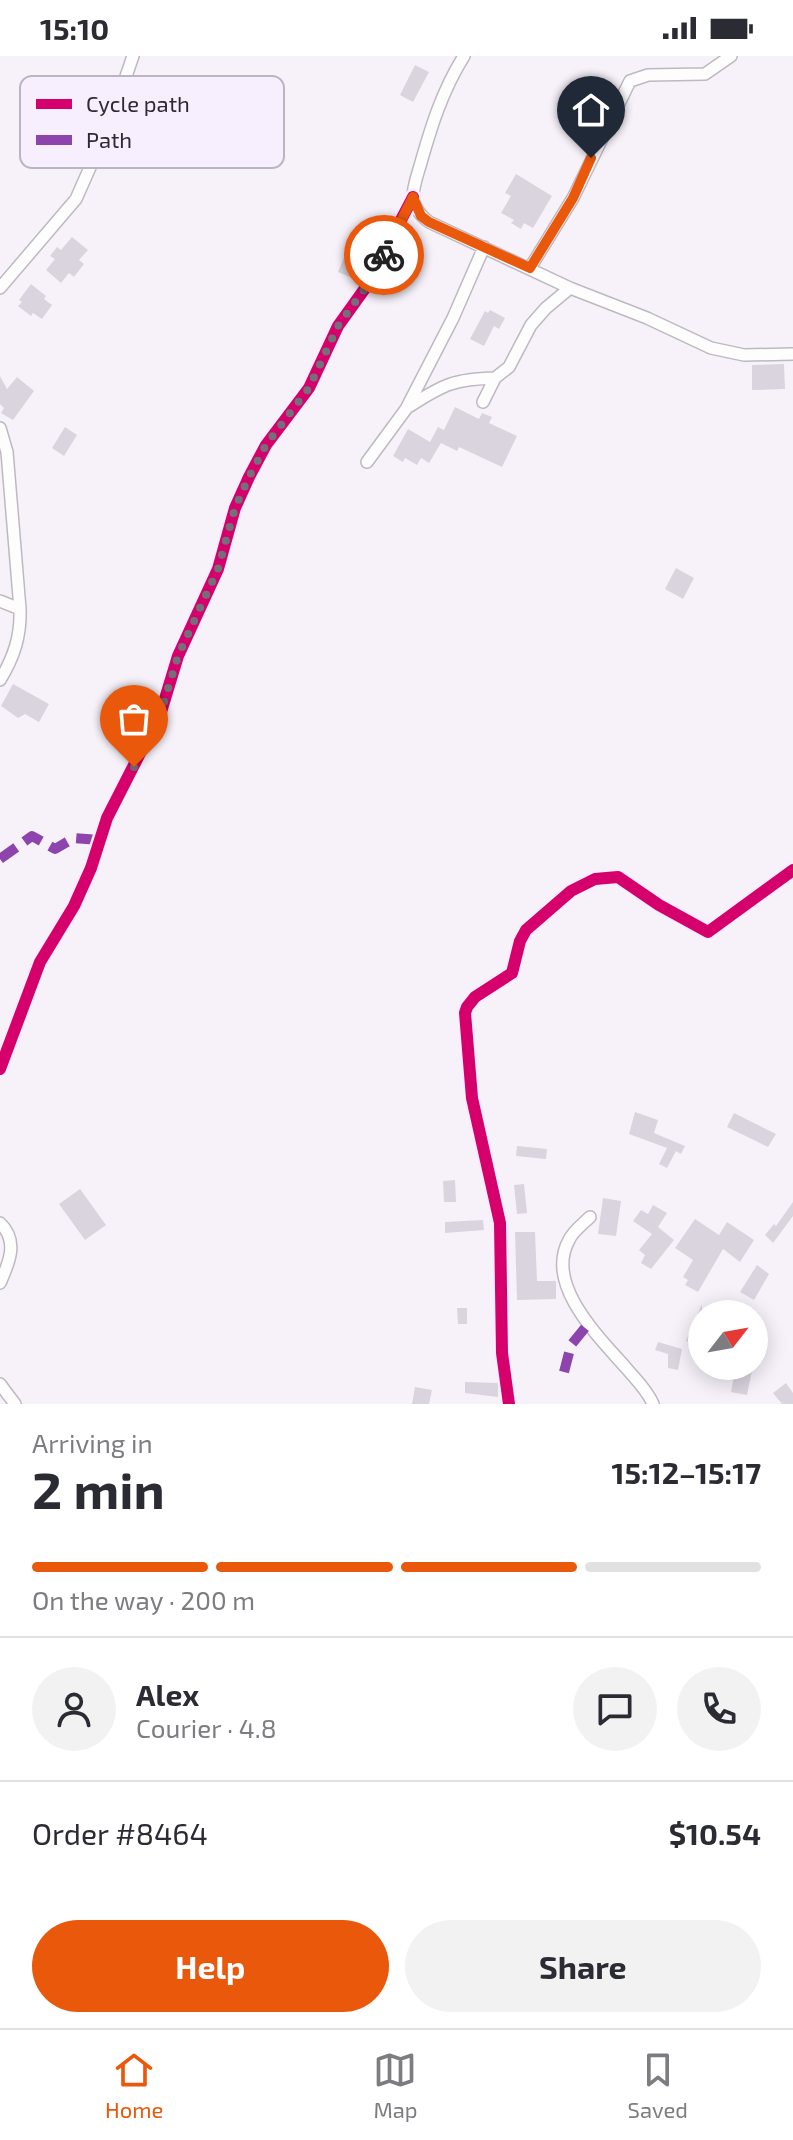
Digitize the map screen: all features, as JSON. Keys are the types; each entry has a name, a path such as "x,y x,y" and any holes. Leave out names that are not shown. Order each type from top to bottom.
{"street":[{"path":"126,76 133,56"},
{"path":"0,1069 2,1052 25,1008 40,962 74,906 91,868 107,818 161,712 178,656 218,569 235,508 249,477 266,445 309,388 338,326 366,287 413,197 436,110 464,56"},
{"path":"530,268 573,198 630,81 648,75 705,74 731,56"},
{"path":"0,288 76,199 90,168"},
{"path":"413,197 421,216 429,222 570,288 647,318 711,348 744,355 793,354"},
{"path":"367,462 406,409 453,318 484,247"},
{"path":"483,402 495,378 509,367 539,315 570,288"},
{"path":"406,409 449,383 495,378"},
{"path":"0,428 7,452 20,609 18,643 0,680"},
{"path":"0,601 20,609"},
{"path":"509,1404 502,1353 500,1223 472,1098 465,1023 467,1007 475,997 512,973 526,930 571,891 595,879 618,877 659,905 708,932 793,870"},
{"path":"590,1217 566,1245 563,1265 566,1287 589,1323 644,1387 653,1404"},
{"path":"0,1223 11,1237 12,1247 0,1283"},
{"path":"0,1384 15,1404"}],"building":[{"path":"415,65 429,72 413,102 400,95"},
{"path":"516,174 552,196 533,228 524,223 521,229 511,223 514,220 501,213 511,196 505,193"},
{"path":"72,237 88,250 79,260 84,264 74,277 69,273 61,283 46,270 55,259 50,256 57,247 61,250"},
{"path":"352,238 370,246 355,279 338,272"},
{"path":"31,284 52,305 42,319 33,313 31,316 18,306"},
{"path":"490,310 505,318 499,329 494,326 484,346 470,339 485,311 488,313"},
{"path":"784,364 785,389 752,390 752,365"},
{"path":"0,376 7,389 17,377 34,391 13,420 1,413 4,408 0,404"},
{"path":"455,407 479,419 482,413 492,417 489,423 517,436 502,467 459,447 457,451 441,443 429,463 421,458 417,465 393,456 408,429 430,442 438,427 444,430"},
{"path":"65,427 77,435 64,456 52,448"},
{"path":"676,568 694,578 683,599 665,589"},
{"path":"13,684 49,704 39,722 25,714 18,718 1,706"},
{"path":"635,1112 658,1120 654,1133 685,1146 681,1154 676,1151 667,1168 659,1164 667,1148 629,1134"},
{"path":"734,1113 776,1134 768,1147 727,1127"},
{"path":"517,1146 547,1149 546,1159 516,1156"},
{"path":"455,1180 456,1202 444,1202 443,1181"},
{"path":"524,1184 527,1213 517,1214 514,1185"},
{"path":"80,1189 106,1225 85,1240 59,1204"},
{"path":"603,1198 621,1201 616,1236 598,1234"},
{"path":"793,1202 793,1216 773,1243 765,1235 774,1224 776,1226"},
{"path":"653,1205 667,1213 658,1227 674,1240 651,1269 641,1263 645,1255 639,1250 652,1234 633,1221 641,1210 648,1214"},
{"path":"695,1219 719,1235 727,1222 754,1240 740,1262 723,1249 698,1292 685,1285 688,1280 683,1277 693,1260 675,1248"},
{"path":"483,1220 484,1230 445,1233 445,1222"},
{"path":"515,1232 535,1232 537,1281 556,1281 556,1299 517,1300"},
{"path":"757,1265 769,1274 754,1300 740,1292"},
{"path":"457,1308 467,1308 467,1324 458,1324"},
{"path":"658,1342 682,1349 678,1370 668,1368 668,1354 655,1350"},
{"path":"733,1380 750,1380 747,1395 731,1392"},
{"path":"465,1382 498,1383 498,1397 465,1393"},
{"path":"786,1383 793,1393 793,1404 782,1404 773,1393"},
{"path":"415,1387 432,1390 429,1404 412,1404"}],"marked path":[{"path":"0,859 32,836 55,849 74,838 99,840"},
{"path":"564,1372 571,1345 589,1323"}],"cycle path":[{"path":"0,1069 40,962 74,906 91,868 107,818 161,712 178,656 218,569 235,508 249,477 266,445 309,388 338,326 366,287 413,197"},
{"path":"509,1404 502,1353 500,1223 472,1098 467,1007 475,997 512,973 526,930 571,891 595,879 618,877 659,905 708,932 793,870"}],"way so far":[{"path":"134,767 161,712 187,635 205,602 235,508 249,477 266,445 309,388 338,326 384,255"}],"route":[{"path":"384,255 413,197 421,216 429,222 530,268 573,198 591,158"}]}
